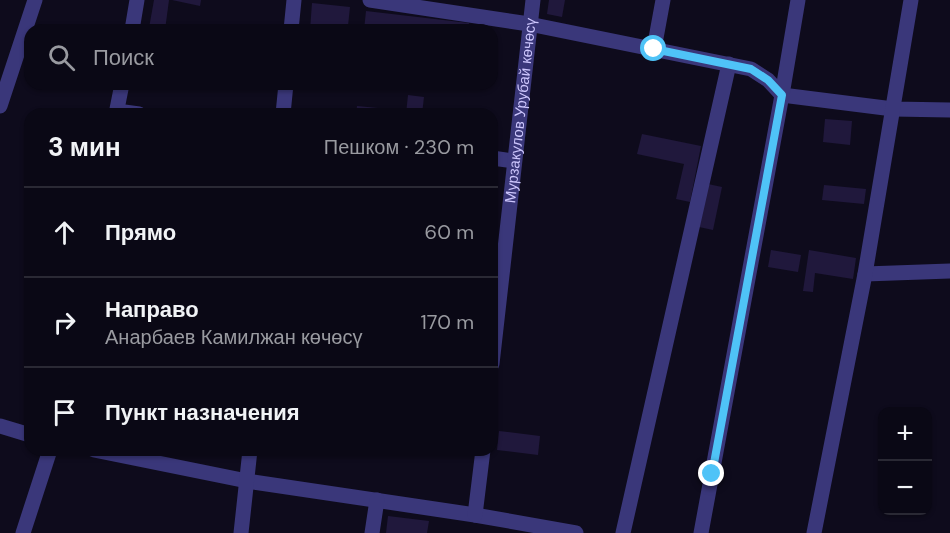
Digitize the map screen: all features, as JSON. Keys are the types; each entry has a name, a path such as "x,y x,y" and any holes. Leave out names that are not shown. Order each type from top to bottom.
{"street":[{"path":"27,24 35,0"},
{"path":"133,24 137,0"},
{"path":"292,24 294,0"},
{"path":"370,0 529,24 751,69 768,80 782,95 893,109 950,110"},
{"name":"Мурзакулов Урубай көчөсү","path":"498,309 533,0"},
{"path":"654,49 663,0"},
{"path":"701,533 798,0"},
{"path":"814,533 865,274 911,0"},
{"path":"0,106 24,33"},
{"path":"623,533 729,64"},
{"path":"118,108 121,90"},
{"path":"284,108 285,90"},
{"path":"498,159 514,161"},
{"path":"865,274 950,271"},
{"path":"0,426 24,433"},
{"path":"23,533 48,456"},
{"path":"124,456 247,481 475,515 576,533"},
{"path":"241,533 249,456"},
{"path":"475,515 482,456"},
{"path":"372,533 377,500"}],"building":[{"path":"154,0 169,0 166,24 150,24"},
{"path":"172,0 201,0 200,6"},
{"path":"549,0 565,0 562,17 547,14"},
{"path":"312,3 350,7 348,24 310,24"},
{"path":"366,11 469,23 469,24 365,24"},
{"path":"408,95 424,97 423,108 407,108"},
{"path":"825,119 852,121 850,145 823,142"},
{"path":"642,134 701,146 690,202 676,199 684,164 637,154"},
{"path":"708,184 722,187 713,230 699,227"},
{"path":"824,185 866,189 864,204 822,200"},
{"path":"771,250 801,255 798,272 768,267"},
{"path":"809,250 856,258 853,279 815,273 813,292 803,291"},
{"path":"499,431 540,436 538,455 498,450"},
{"path":"388,516 429,521 427,533 386,533"}],"route":[{"path":"654,49 751,69 768,80 782,95 712,474"}]}
